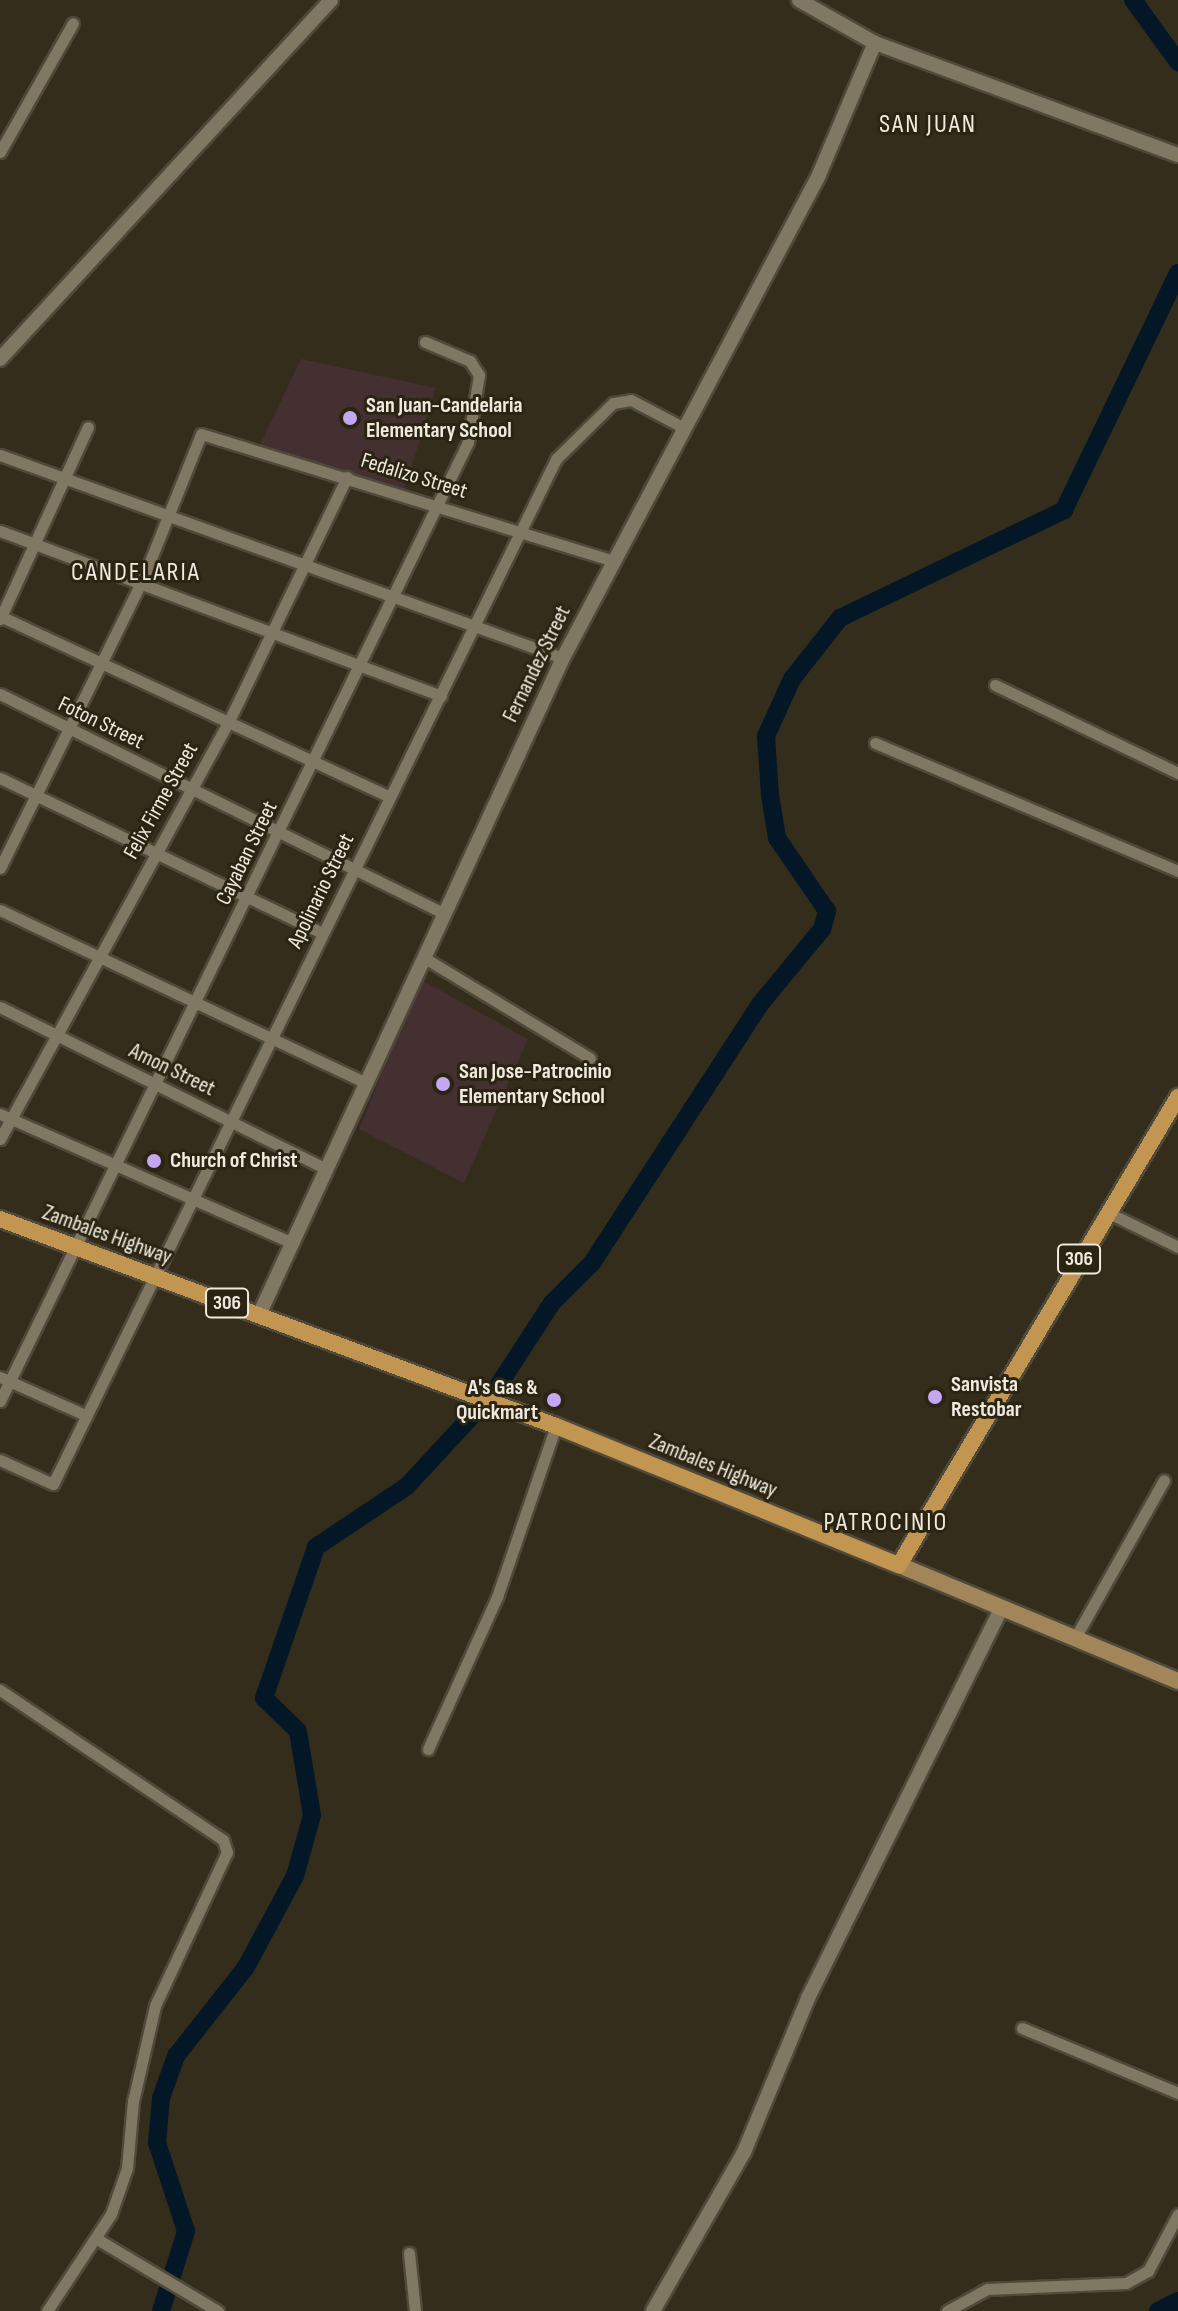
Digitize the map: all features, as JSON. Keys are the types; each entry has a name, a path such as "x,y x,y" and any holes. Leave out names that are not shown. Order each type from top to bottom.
{"main road":[{"name":"306","path":"899,1565 1178,1097"},
{"name":"Zambales Highway","path":"0,1219 556,1426 899,1565"},
{"path":"899,1565 1178,1681"}],"street":[{"path":"0,359 331,0"},
{"path":"799,0 875,43 1178,155"},
{"path":"0,152 73,23"},
{"name":"Fernandez Street","path":"259,1315 563,658 818,177 875,43"},
{"name":"Cayaban Street","path":"0,1401 5,1379 249,896 392,595 439,507 476,418 479,375 470,361 425,342"},
{"name":"Apolinario Street","path":"0,1460 53,1484 322,933 476,629 556,459 613,403 631,400 684,428"},
{"path":"88,427 0,617 390,797"},
{"name":"Fedalizo Street","path":"172,516 201,434 439,507 523,528 614,561"},
{"path":"0,455 563,658"},
{"name":"Felix Firme Street","path":"0,1139 229,721 309,564 347,477"},
{"path":"0,868 172,516"},
{"path":"0,531 276,631 441,696"},
{"path":"995,685 1178,773"},
{"name":"Foton Street","path":"0,694 443,913"},
{"path":"875,743 1178,871"},
{"path":"0,778 322,933"},
{"path":"0,910 197,1000 366,1083"},
{"path":"423,957 590,1058"},
{"name":"Amon Street","path":"0,1007 326,1169"},
{"path":"0,1114 293,1243"},
{"path":"1107,1212 1178,1247"},
{"path":"5,1379 87,1416"},
{"path":"428,1749 497,1597 556,1426"},
{"path":"1075,1638 1164,1480"},
{"path":"653,2311 744,2152 808,1998 1002,1608"},
{"path":"0,1690 223,1840 227,1852 155,2006 133,2101 127,2168 97,2239 47,2311"},
{"path":"1022,2028 1178,2093"},
{"path":"947,2311 987,2289 1126,2283 1148,2271 1178,2214"},
{"path":"97,2239 147,2275 218,2311"},
{"path":"409,2253 415,2311"}],"shaded area":[{"name":"San Juan-Candelaria Elementary School","path":"301,359 436,388 404,491 259,447"},
{"name":"San Jose-Patrocinio Elementary School","path":"421,980 528,1039 464,1183 359,1129"}],"waterway":[{"path":"1133,0 1178,62"},
{"path":"161,2311 186,2231 157,2143 161,2098 176,2056 246,1967 295,1876 312,1815 298,1731 264,1698 316,1547 407,1486 494,1392 552,1303 592,1263 761,1003 822,929 827,911 777,838 770,795 766,736 792,679 840,618 1064,510 1178,273"},
{"path":"1158,2311 1178,2301"}],"place":[{"name":"San Juan-Candelaria Elementary School","path":"350,418"},
{"name":"San Jose-Patrocinio Elementary School","path":"443,1084"},
{"name":"Church of Christ","path":"154,1161"},
{"name":"Sanvista Restobar","path":"935,1397"},
{"name":"A's Gas & Quickmart","path":"554,1400"}],"district":[{"name":"SAN JUAN","path":"928,125"},
{"name":"CANDELARIA","path":"136,573"},
{"name":"PATROCINIO","path":"886,1523"}]}
